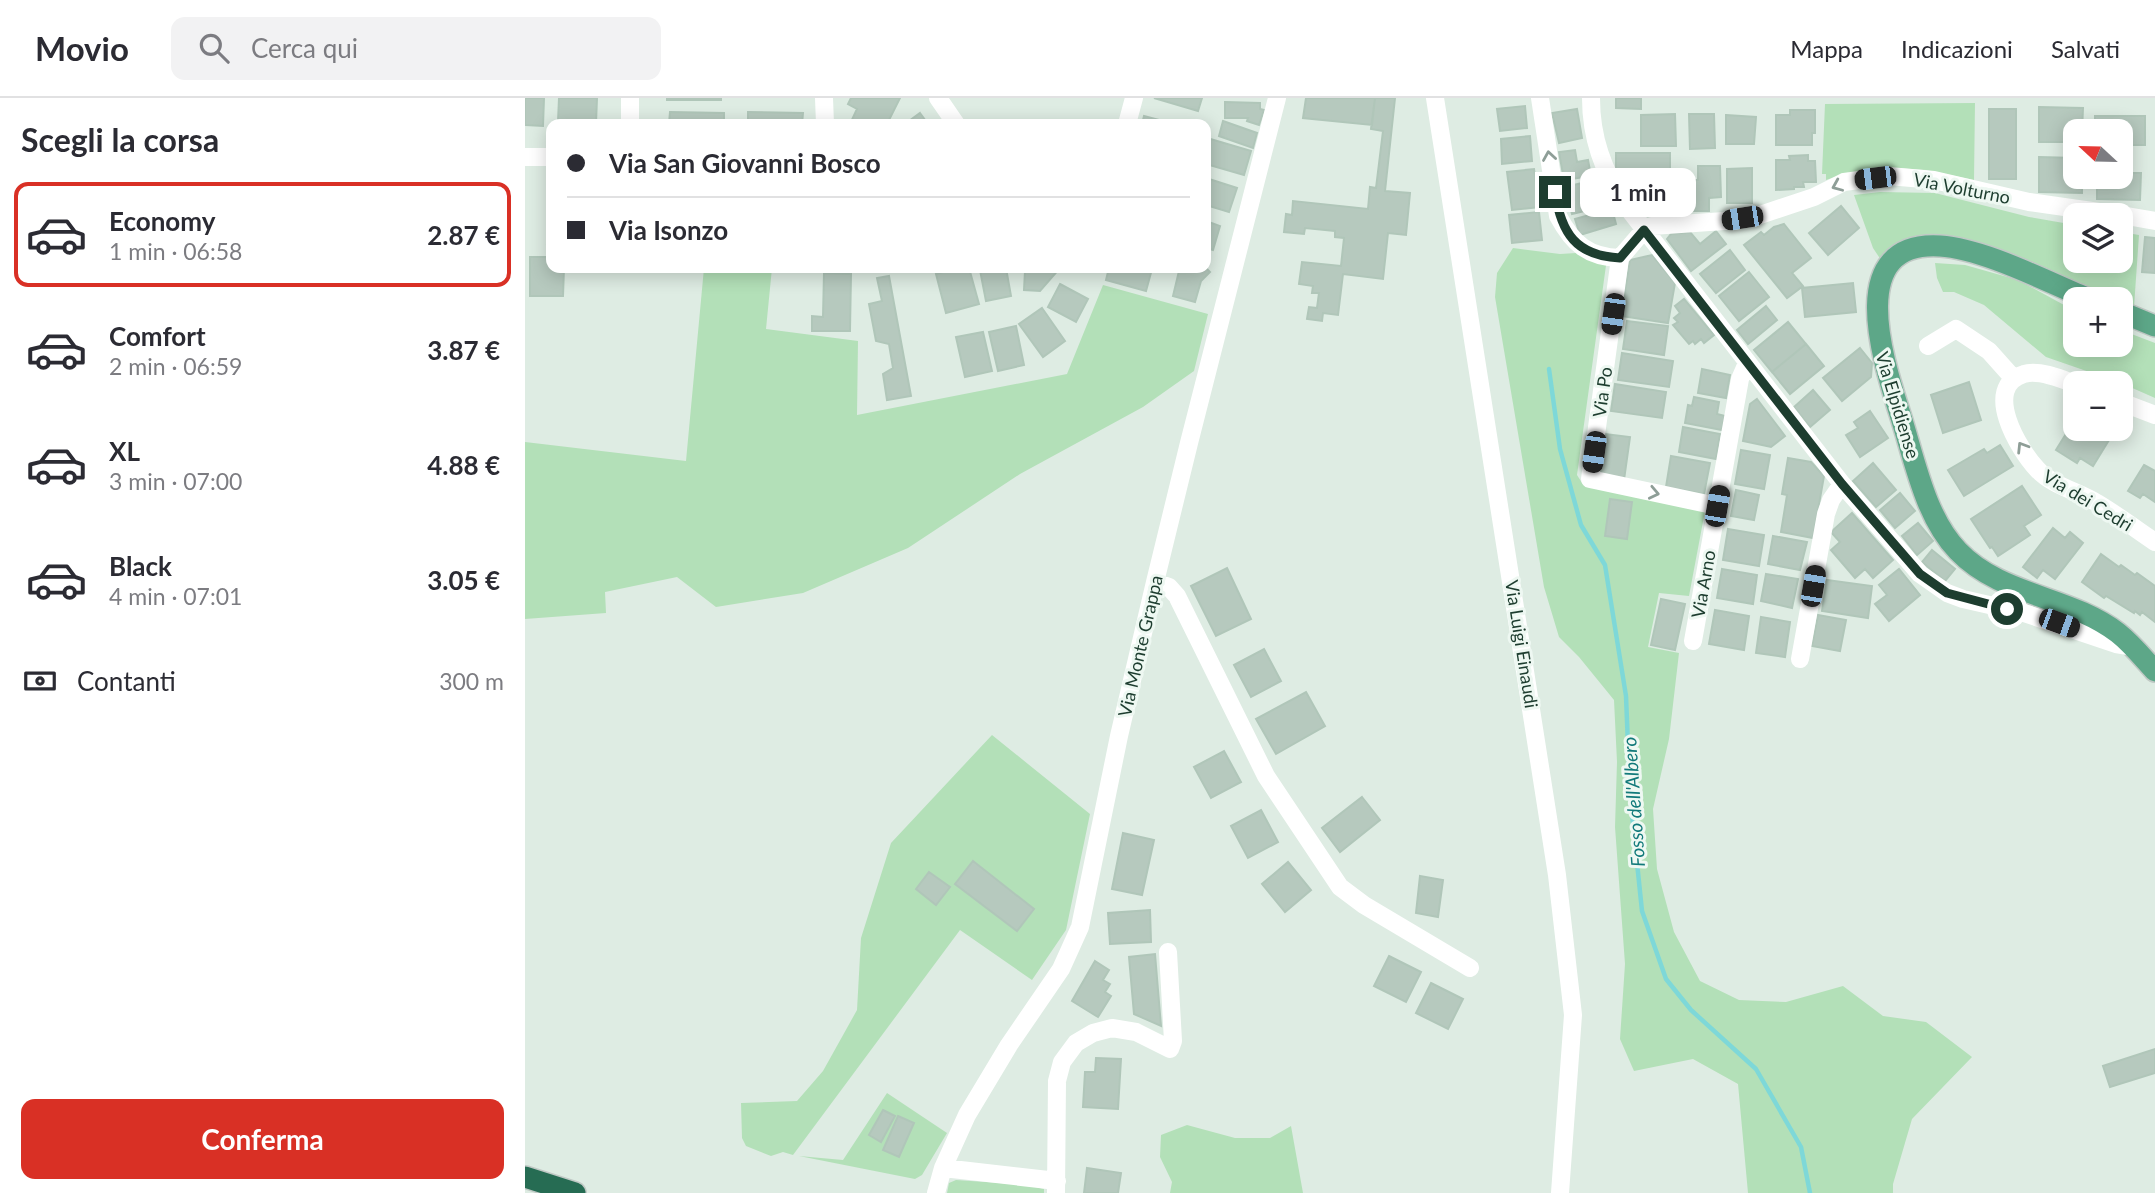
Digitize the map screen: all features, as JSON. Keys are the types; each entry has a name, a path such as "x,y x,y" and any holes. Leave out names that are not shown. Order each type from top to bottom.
{"highway":[{"path":"525,1177 575,1193"}],"main road":[{"name":"Via Elpidiense","path":"2063,289 1972,253 1938,246 1900,255 1889,266 1877,295 1877,326 1889,379 1923,486 1940,524 1957,550 1987,573 2094,619 2117,632 2147,656"},
{"path":"2133,317 2155,326"}],"street":[{"path":"630,98 630,119"},
{"path":"824,98 825,119"},
{"path":"938,98 953,119"},
{"path":"1128,119 1134,98"},
{"name":"Via Monte Grappa","path":"936,1193 943,1168 967,1115 1009,1045 1061,969 1080,927 1119,736 1155,582 1277,98"},
{"name":"Via Luigi Einaudi","path":"1435,98 1557,875 1573,1015 1560,1193"},
{"path":"1540,98 1558,216 1567,233 1580,246 1601,257 1620,258 1644,230"},
{"path":"1591,98 1595,145 1616,190 1644,230 1842,484 1920,574 1947,593 2035,616 2147,656"},
{"path":"525,157 546,157"},
{"name":"Via Volturno","path":"1644,230 1661,223 1760,215 1814,197 1844,182 1889,176 1934,180 2029,202 2063,207"},
{"name":"Via Volturno","path":"2133,217 2155,221"},
{"name":"Via Po","path":"1620,258 1590,479 1717,506"},
{"path":"1928,346 1957,329 1989,351 2014,379 2032,373 2063,381"},
{"name":"Via Arno","path":"1693,641 1740,379 1747,363"},
{"name":"Via dei Cedri","path":"2014,379 2008,386 2004,403 2006,422 2036,468 2047,478 2097,503 2155,542"},
{"path":"2133,407 2155,415"},
{"path":"1800,659 1826,514 1831,500 1842,484"},
{"path":"1155,582 1169,587 1177,596 1266,776 1340,887 1364,905 1470,968"},
{"path":"943,1168 1057,1187 1057,1081 1062,1062 1076,1043 1093,1033 1111,1028 1136,1032 1170,1049 1173,1041 1168,952"}],"green space":[{"path":"1975,103 1974,180 1926,170 1898,168 1826,180 1826,174 1822,174 1825,104"},
{"path":"1880,192 1935,193 2063,223 2063,273 2133,273 2133,234 2139,235 2134,307 2133,287 2087,287 2016,258 1960,241 1936,237 1911,238 1897,245 1881,260 1873,248 1854,195"},
{"path":"1513,248 1560,254 1608,251 1577,475 1584,486 1705,511 1689,596 1659,593 1648,647 1679,653 1669,739 1653,809 1657,869 1674,932 1700,981 1739,1000 1786,1002 1843,986 1883,1016 1926,1022 1972,1057 1912,1119 1893,1184 1893,1193 1748,1193 1738,1084 1693,1059 1634,1071 1620,1039 1625,964 1615,827 1617,762 1614,700 1559,637 1544,587 1495,297 1497,273"},
{"path":"1935,263 1965,265 2018,280 2063,304 2063,357 2133,357 2133,335 2155,343 2155,398 2133,388 2133,371 2086,371 2046,357 1984,305 1954,292 1943,292"},
{"path":"704,273 772,273 766,329 858,341 857,415 1067,374 1103,285 1208,314 1194,371 1143,407 1020,474 908,548 803,593 716,607 677,577 605,592 606,613 525,619 525,442 686,461"},
{"path":"992,735 1090,814 1066,930 1032,980 960,930 793,1155 783,1152 771,1156 746,1146 742,1138 741,1103 797,1101 823,1071 857,1010 861,938 891,843","holes":["972,862 1034,909 1017,931 956,884"]},
{"path":"887,1093 947,1133 922,1175 915,1179 799,1156 843,1160"},
{"path":"1187,1125 1235,1138 1270,1138 1291,1126 1303,1193 1170,1193 1172,1182 1160,1157 1161,1135"},
{"path":"956,1180 1028,1185 1044,1189 1044,1193 947,1193 949,1183"}],"building":[{"path":"525,98 544,98 543,126 525,125"},
{"path":"559,98 597,98 596,119 558,119"},
{"path":"721,98 721,100 667,100"},
{"path":"851,98 900,98 890,119 852,119 857,109 848,104"},
{"path":"1154,98 1202,98 1198,111"},
{"path":"1306,98 1375,98 1372,125 1303,118"},
{"path":"1375,98 1395,98 1385,191 1410,193 1406,235 1388,233 1383,279 1343,274 1338,315 1323,313 1322,321 1307,319 1309,307 1317,308 1319,293 1312,293 1313,286 1299,284 1302,262 1341,266 1344,238 1335,237 1335,231 1305,228 1304,234 1284,232 1286,214 1292,215 1293,201 1368,209 1370,187 1376,188 1383,131 1371,129"},
{"path":"1616,98 1641,98 1641,109 1616,108"},
{"path":"1225,102 1260,103 1260,109 1264,110 1259,125 1247,121 1248,118 1225,118"},
{"path":"1525,106 1527,128 1500,131 1497,109"},
{"path":"2039,107 2083,108 2083,119 2063,119 2063,142 2039,142"},
{"path":"1577,109 1582,138 1559,143 1552,113"},
{"path":"1989,109 2016,109 2016,179 1989,179"},
{"path":"1790,110 1815,110 1812,145 1776,145 1776,115 1790,115"},
{"path":"670,112 724,113 724,119 669,119"},
{"path":"748,112 803,113 802,119 748,119"},
{"path":"920,113 924,119 912,119"},
{"path":"1675,114 1676,146 1641,146 1641,115"},
{"path":"1689,114 1714,114 1715,148 1690,149"},
{"path":"1726,115 1756,117 1754,144 1726,144"},
{"path":"2095,116 2145,116 2145,145 2133,145 2133,119 2095,119"},
{"path":"1223,121 1257,133 1253,148 1219,136"},
{"path":"1530,136 1532,161 1502,164 1501,139"},
{"path":"1211,139 1251,151 1244,175 1211,165"},
{"path":"1575,150 1577,162 1588,160 1591,176 1564,180 1559,152"},
{"path":"1616,153 1670,153 1670,179 1621,180 1621,169 1616,169"},
{"path":"1808,155 1808,161 1815,161 1816,182 1803,182 1804,187 1794,189 1776,190 1776,160 1790,160 1789,156"},
{"path":"2039,157 2063,158 2063,189 2082,189 2082,193 2039,192"},
{"path":"1698,166 1720,166 1721,197 1709,198 1709,211 1679,211 1679,180 1698,180"},
{"path":"1752,168 1752,203 1727,203 1727,169"},
{"path":"1534,169 1539,207 1512,210 1507,172"},
{"path":"2133,173 2141,173 2140,200 2097,199 2097,189 2133,189"},
{"path":"1211,180 1237,188 1229,212 1211,207"},
{"path":"1595,180 1601,207 1572,214 1565,187"},
{"path":"1674,183 1674,212 1643,212 1625,184"},
{"path":"1841,206 1859,228 1828,255 1809,233"},
{"path":"1612,209 1616,224 1580,235 1575,219"},
{"path":"1539,212 1542,240 1512,243 1509,215"},
{"path":"1211,223 1220,226 1211,249"},
{"path":"1784,224 1811,258 1792,273 1803,286 1787,298 1744,245 1761,232 1764,235 1774,227"},
{"path":"1716,231 1726,244 1691,271 1667,239 1671,234 1690,232 1700,244"},
{"path":"2145,237 2155,238 2155,273 2142,272"},
{"path":"1730,250 1745,270 1716,293 1700,274"},
{"path":"1652,255 1675,283 1668,323 1621,316 1630,260"},
{"path":"530,257 546,257 546,273 564,273 563,296 530,296"},
{"path":"1749,272 1769,297 1739,321 1719,296"},
{"path":"824,273 851,274 850,331 812,331 812,316 823,317"},
{"path":"970,273 979,304 946,313 936,274"},
{"path":"981,273 1007,273 1011,296 986,301"},
{"path":"1025,273 1056,273 1040,291 1024,290"},
{"path":"1108,273 1151,273 1146,291 1106,280"},
{"path":"1179,273 1209,273 1201,281 1195,302 1173,296"},
{"path":"889,276 911,396 887,400 883,374 893,368 889,344 876,341 869,304 882,301 877,278"},
{"path":"1853,283 1856,312 1805,317 1802,288"},
{"path":"1060,284 1088,299 1076,322 1048,307"},
{"path":"1684,299 1714,335 1704,343 1701,339 1695,344 1693,341 1689,344 1673,325 1678,322 1674,318 1680,313 1675,306"},
{"path":"1766,306 1777,320 1748,344 1737,330"},
{"path":"1042,308 1065,341 1043,357 1019,324"},
{"path":"1627,321 1668,326 1664,355 1623,349"},
{"path":"1788,322 1806,344 1772,372 1754,350"},
{"path":"1016,326 1024,365 998,371 989,332"},
{"path":"983,332 992,371 965,377 956,337"},
{"path":"1806,344 1824,366 1790,394 1772,372"},
{"path":"1860,348 1872,363 1871,377 1842,401 1823,378"},
{"path":"1622,353 1673,361 1669,387 1618,380"},
{"path":"1702,369 1730,375 1726,398 1698,393"},
{"path":"1969,382 1981,420 1943,433 1931,395"},
{"path":"1615,384 1666,392 1662,418 1611,411"},
{"path":"1813,390 1830,410 1810,427 1794,407"},
{"path":"1694,397 1719,402 1717,414 1725,416 1722,430 1685,423 1688,405 1692,406"},
{"path":"1757,399 1785,436 1771,447 1743,441 1750,404"},
{"path":"1870,411 1888,438 1860,457 1846,435 1858,428 1854,422"},
{"path":"1683,427 1720,434 1716,459 1679,452"},
{"path":"1605,434 1630,437 1624,480 1600,477"},
{"path":"2063,439 2063,441 2108,441 2093,466 2080,458 2077,463 2056,450"},
{"path":"2000,445 2013,466 1964,496 1948,470 1984,449 1987,453"},
{"path":"1741,450 1770,455 1764,489 1735,484"},
{"path":"1671,456 1710,463 1704,494 1666,487"},
{"path":"1788,458 1811,462 1824,476 1813,538 1781,532 1787,495 1782,494"},
{"path":"1873,463 1896,490 1876,507 1853,481"},
{"path":"2144,465 2155,471 2155,502 2143,494 2140,498 2128,491"},
{"path":"2022,486 2041,515 2024,526 2030,535 1998,556 1971,519"},
{"path":"1736,490 1759,495 1754,520 1731,516"},
{"path":"1900,493 1915,511 1895,528 1880,510"},
{"path":"1610,499 1632,502 1627,539 1605,536"},
{"path":"1852,513 1893,560 1873,578 1865,569 1855,578 1831,550 1840,542 1831,532"},
{"path":"1918,523 1933,541 1917,555 1902,536"},
{"path":"2053,528 2065,538 2070,532 2083,543 2055,579 2043,570 2037,578 2023,567"},
{"path":"1728,529 1764,535 1759,566 1723,560"},
{"path":"1773,536 1807,542 1800,570 1768,564"},
{"path":"1932,550 1955,569 1945,581 1922,562"},
{"path":"2101,554 2155,586 2155,622 2142,612 2140,615 2135,611 2134,613 2106,596 2104,598 2082,582"},
{"path":"1227,568 1251,619 1216,636 1191,586"},
{"path":"1722,569 1757,575 1753,604 1717,598"},
{"path":"1899,569 1920,595 1889,621 1875,604 1887,595 1879,585"},
{"path":"1766,574 1798,579 1792,608 1761,601"},
{"path":"1827,580 1872,586 1868,618 1822,611"},
{"path":"1661,599 1685,604 1675,650 1651,645"},
{"path":"1715,610 1749,616 1744,650 1709,644"},
{"path":"1818,615 1846,620 1840,651 1812,646"},
{"path":"1761,617 1790,622 1785,657 1756,653"},
{"path":"1264,649 1281,681 1251,697 1234,665"},
{"path":"1306,692 1325,726 1276,754 1256,719"},
{"path":"1224,751 1241,782 1211,798 1194,767"},
{"path":"1362,797 1380,820 1340,852 1322,828"},
{"path":"1261,810 1278,842 1248,858 1231,826"},
{"path":"1123,833 1154,840 1142,895 1112,889"},
{"path":"973,861 1034,909 1017,931 955,884"},
{"path":"1288,862 1311,890 1285,912 1262,884"},
{"path":"929,872 950,887 936,905 916,889"},
{"path":"1420,876 1443,880 1438,917 1416,913"},
{"path":"1150,910 1151,942 1110,944 1108,913"},
{"path":"1155,954 1161,1026 1134,1014 1129,957"},
{"path":"1389,956 1421,972 1406,1002 1374,986"},
{"path":"1095,961 1109,970 1103,980 1110,984 1105,992 1111,996 1098,1017 1072,1001"},
{"path":"1431,983 1463,999 1448,1029 1416,1013"},
{"path":"2155,1049 2155,1073 2110,1087 2103,1066"},
{"path":"1096,1058 1121,1059 1118,1109 1083,1107 1085,1072 1095,1072"},
{"path":"883,1110 895,1116 881,1142 869,1135"},
{"path":"898,1116 914,1123 899,1157 883,1150"},
{"path":"1087,1168 1121,1173 1118,1193 1084,1193"}],"waterway":[{"name":"Fosso dell'Albero","path":"1549,369 1560,449 1581,525 1605,565 1626,696 1630,795 1642,911 1666,979 1691,1010 1756,1069 1801,1147 1810,1193"}],"route":[{"path":"1555,192 1558,216 1567,233 1580,246 1601,257 1620,258 1644,230 1842,484 1920,574 1947,593 2007,609"}]}
